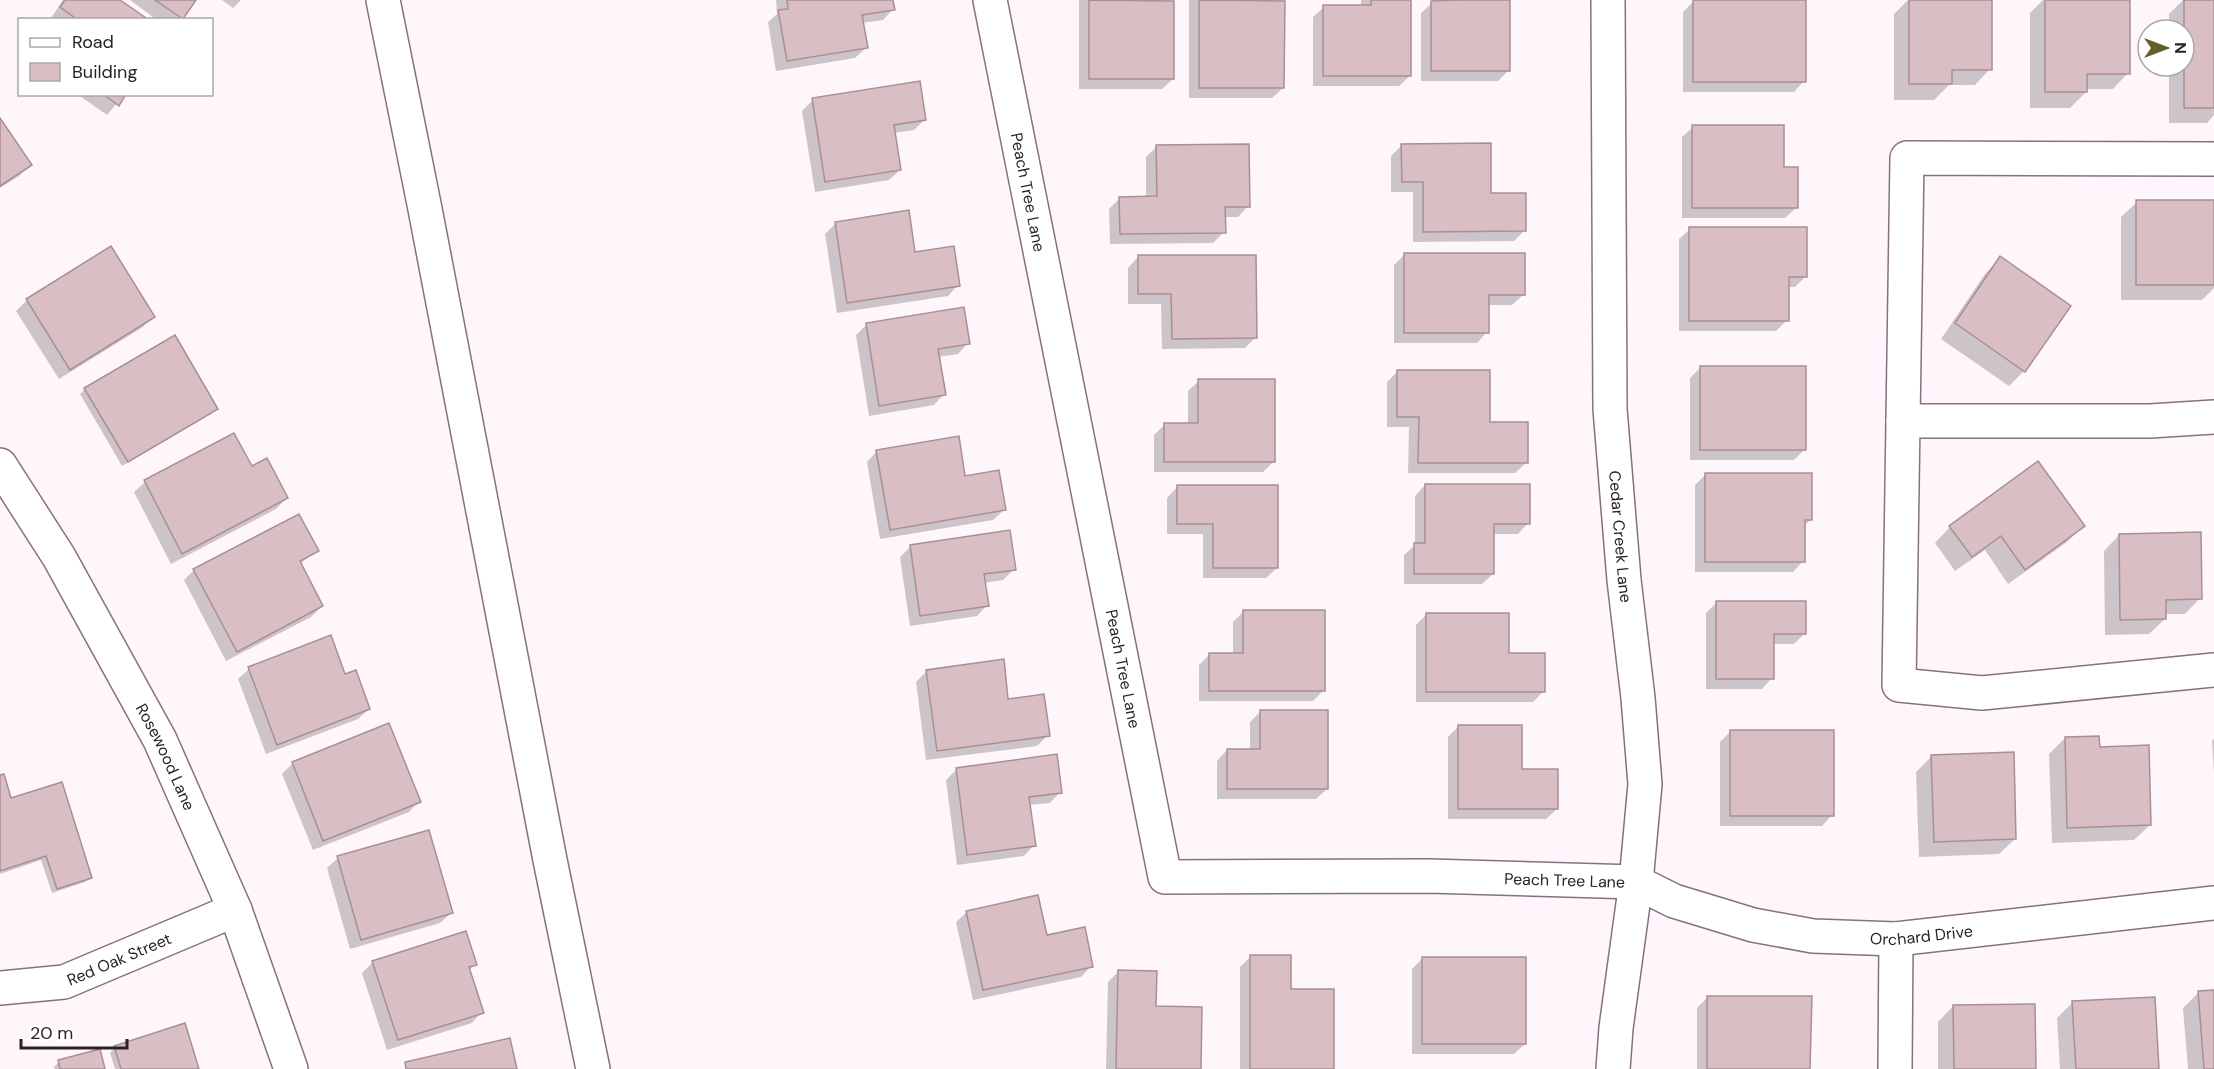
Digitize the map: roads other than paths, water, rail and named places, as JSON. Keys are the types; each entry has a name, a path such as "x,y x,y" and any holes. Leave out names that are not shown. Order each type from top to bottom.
{"street":[{"path":"383,0 593,1069"},
{"name":"Peach Tree Lane","path":"990,0 1165,878 1428,876 1636,882"},
{"name":"Cedar Creek Lane","path":"1608,0 1610,409 1624,580 1638,698 1645,784 1636,882 1616,1028 1613,1069"},
{"path":"2214,159 1907,158 1899,686 1982,693 2214,670"},
{"path":"1903,421 2150,421 2214,417"},
{"name":"Rosewood Lane","path":"0,465 59,557 160,740 236,910 291,1069"},
{"name":"Orchard Drive","path":"1636,882 1674,902 1753,925 1813,936 1896,939 2214,903"},
{"name":"Red Oak Street","path":"0,988 64,982 236,910"},
{"path":"1895,1069 1896,939"}]}
